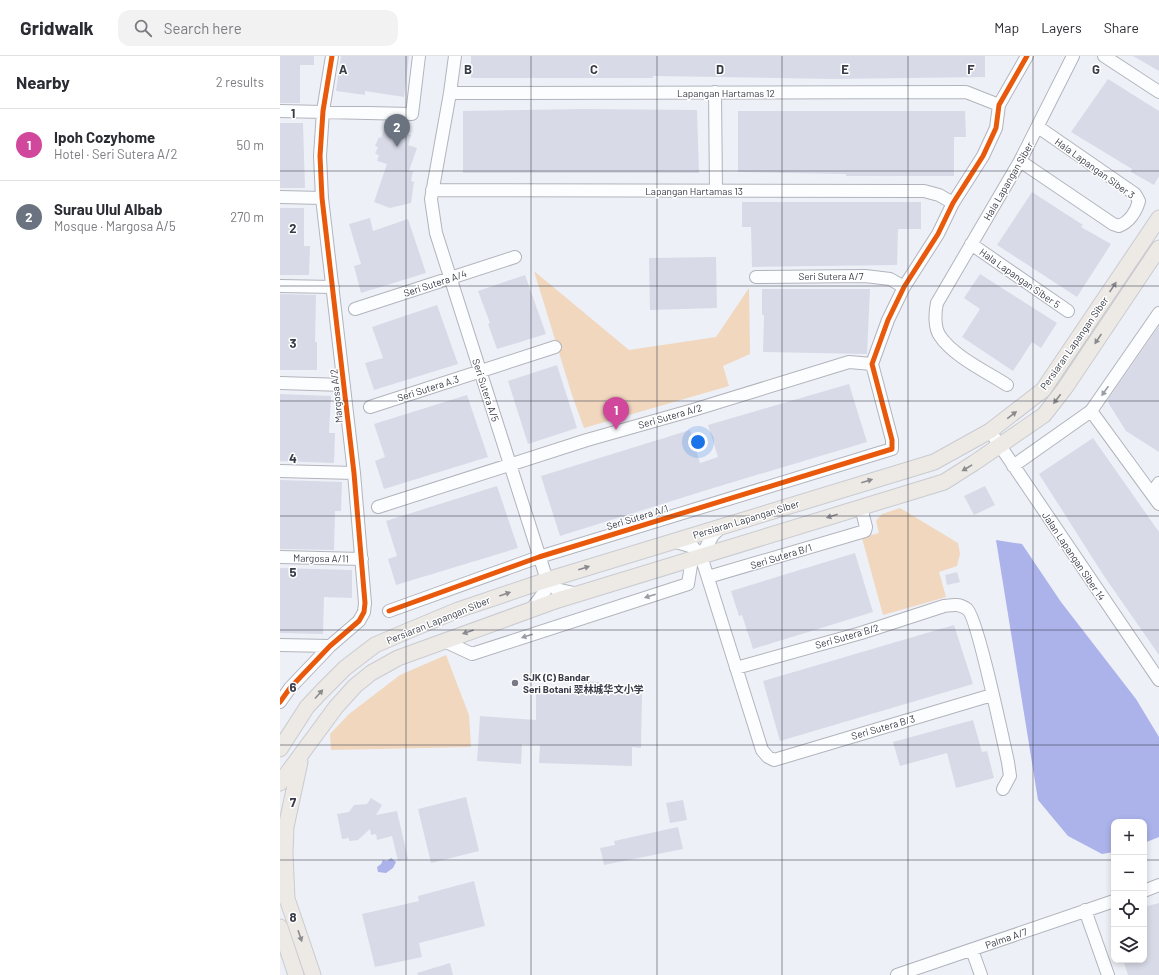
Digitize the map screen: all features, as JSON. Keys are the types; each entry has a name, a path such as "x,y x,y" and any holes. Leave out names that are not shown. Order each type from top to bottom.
{"main road":[{"name":"Persiaran Lapangan Siber","path":"280,749 321,692 345,668 375,645 458,610 547,580 934,462 990,431 1043,390 1159,218"},
{"name":"Persiaran Lapangan Siber","path":"280,783 303,754 336,707 355,686 372,673 398,658 444,640 578,594 944,482 1000,446 1044,415 1065,388 1159,248"},
{"path":"280,742 296,725"},
{"path":"287,900 285,853 286,827 291,796 303,754"},
{"path":"280,878 313,975"},
{"path":"280,927 296,975"}],"street":[{"name":"Margosa A/2","path":"280,702 290,688 330,646 359,620 364,612 362,559 354,473 322,198 320,156 323,111 332,56"},
{"path":"280,111 412,114 419,56"},
{"name":"Seri Sutera A/5","path":"455,56 432,195 436,233 547,580"},
{"path":"872,364 888,320 904,287 938,234 953,204 991,140 996,128 999,105 1027,56"},
{"name":"Hala Lapangan Siber","path":"1007,385 950,348 939,335 935,312 937,303 1020,160 1074,56"},
{"path":"1104,56 1159,92"},
{"path":"715,92 716,191"},
{"name":"Lapangan Hartamas 12","path":"450,93 966,92 999,105"},
{"name":"Hala Lapangan Siber 3","path":"1020,160 1113,224 1119,226 1125,223 1132,216 1139,201 1135,194 1038,127"},
{"name":"Lapangan Hartamas 13","path":"432,195 716,191 924,191 939,195 953,204"},
{"path":"280,197 322,198"},
{"name":"Hala Lapangan Siber 5","path":"971,244 1068,311"},
{"name":"Seri Sutera A/4","path":"355,309 515,258"},
{"name":"Seri Sutera A/7","path":"756,277 866,276 890,279 904,287"},
{"path":"280,286 333,287"},
{"path":"1013,466 1091,410 1159,313"},
{"name":"Seri Sutera A.3","path":"370,407 555,347"},
{"name":"Seri Sutera A/2","path":"378,508 587,440 849,362 872,364"},
{"name":"Seri Sutera A/1","path":"389,610 540,557 892,449 892,440 872,364"},
{"path":"280,383 344,385"},
{"path":"1091,410 1159,504"},
{"name":"Jalan Lapangan Siber 14","path":"990,431 1159,680"},
{"path":"280,471 354,473"},
{"path":"1152,493 1159,483"},
{"name":"Seri Sutera B/1","path":"708,577 865,531 866,527 860,507"},
{"path":"444,640 472,654 688,584 697,557 713,535 723,526"},
{"path":"673,541 693,547 708,577 736,668"},
{"name":"Margosa A/11","path":"280,557 362,559"},
{"path":"547,580 556,589 578,594"},
{"path":"531,610 545,591 547,580"},
{"name":"Seri Sutera B/2","path":"736,668 860,633 944,606 958,604 968,609 975,623 992,694"},
{"path":"280,645 330,646"},
{"name":"Seri Sutera B/3","path":"736,668 762,750 774,760 992,694"},
{"path":"992,694 1010,776 1002,789"},
{"path":"1147,889 1159,885"},
{"name":"Palma A/7","path":"897,975 1111,902"},
{"path":"1085,910 1108,975"},
{"path":"972,950 981,975"}],"shaded area":[{"path":"534,271 629,350 716,337 749,288 750,354 723,366 729,386 584,428 572,395"},
{"path":"900,508 958,543 960,554 957,566 939,572 946,597 883,615 862,538 879,533 876,521 882,514"},
{"path":"446,655 469,715 471,747 331,750 330,734 349,714 400,675"}],"water":[{"path":"996,540 1022,544 1061,602 1136,699 1159,737 1159,837 1147,842 1147,819 1111,819 1111,852 1102,854 1068,836 1038,800"},
{"path":"391,858 396,862 393,868 386,873 378,872 377,867 383,860 387,861"}],"building":[{"path":"280,56 314,56 314,65 300,65 300,103 280,103"},
{"path":"341,56 409,56 404,97 365,91 365,95 336,91"},
{"path":"471,56 985,56 985,77 832,79 653,76 653,78 471,78"},
{"path":"1133,56 1159,56 1159,71"},
{"path":"1108,79 1159,111 1159,176 1154,185 1131,172 1132,169 1071,132"},
{"path":"582,109 697,110 699,173 463,173 463,111"},
{"path":"738,111 965,111 966,137 954,137 954,176 846,176 846,174 738,172"},
{"path":"280,123 303,123 305,188 280,188"},
{"path":"389,127 411,135 408,145 417,148 409,171 413,171 411,181 414,182 411,203 390,208 374,202 387,164 377,161 379,155 375,154 378,147 375,146 379,137 381,138 384,130 388,131"},
{"path":"1032,192 1083,225 1081,227 1111,244 1077,297 997,245"},
{"path":"742,202 921,202 921,229 898,229 897,265 752,267 751,227 742,227"},
{"path":"280,208 304,208 304,246 310,246 309,275 280,275"},
{"path":"370,218 373,231 408,219 426,273 361,293 354,266 361,264 349,224"},
{"path":"716,257 717,308 650,310 649,258"},
{"path":"980,274 1057,323 1041,348 1032,342 1013,371 962,337 980,309 964,298"},
{"path":"525,275 546,334 497,349 488,324 490,323 478,291"},
{"path":"762,289 870,289 867,354 763,352 764,315 762,315"},
{"path":"280,294 316,295 315,342 317,342 317,370 280,370"},
{"path":"437,305 458,364 374,390 365,363 383,358 372,327"},
{"path":"1159,326 1159,452 1126,431 1109,404 1108,399"},
{"path":"557,365 577,428 528,444 508,381"},
{"path":"849,384 867,442 560,536 541,476 690,430 700,463 718,457 708,425"},
{"path":"280,394 331,396 329,433 335,433 334,463 280,461"},
{"path":"467,395 488,457 384,489 375,461 385,457 374,424"},
{"path":"1093,438 1159,532 1159,655 1104,576 1039,474"},
{"path":"280,480 342,482 341,511 335,511 334,550 280,549"},
{"path":"497,486 518,548 396,585 388,559 397,556 386,521"},
{"path":"985,486 995,505 974,515 964,496"},
{"path":"855,553 873,612 753,649 742,615 739,616 731,591"},
{"path":"280,568 352,570 352,598 324,597 323,634 280,633"},
{"path":"957,572 960,582 947,585 945,575"},
{"path":"954,625 973,684 780,741 763,681"},
{"path":"582,681 600,682 600,692 642,694 641,748 632,747 632,766 539,763 540,745 522,744 521,764 477,761 480,716 536,720 536,691 581,693"},
{"path":"973,720 982,752 987,751 994,778 956,788 947,753 900,766 893,742"},
{"path":"466,797 479,851 431,863 418,809"},
{"path":"371,798 382,805 376,815 397,811 408,859 398,861 392,836 377,840 376,834 371,835 370,829 358,840 349,841 349,838 342,839 337,814 349,812 354,805 367,804"},
{"path":"683,800 687,820 670,823 666,803"},
{"path":"678,827 683,849 604,865 600,848 615,845 614,841"},
{"path":"474,881 485,926 419,943 422,957 375,967 362,914 419,901 418,896"},
{"path":"1159,903 1159,975 1128,975 1124,963 1147,963 1147,906"},
{"path":"450,963 453,975 418,975 417,973"}],"cycle path":[{"path":"280,702 290,688 330,646 359,621 364,612 365,603 354,473 322,198 320,156 323,111 332,56"},
{"path":"389,611 539,557 892,449 892,440 872,364 888,320 904,287 938,234 953,203 983,156 996,128 999,105 1027,56"}],"place":[{"name":"Surau Ulul Albab","path":"397,147"},
{"name":"Ipoh Cozyhome","path":"616,430"},
{"name":"SJK (C) Bandar Seri Botani 翠林城华文小学","path":"515,683"}]}
